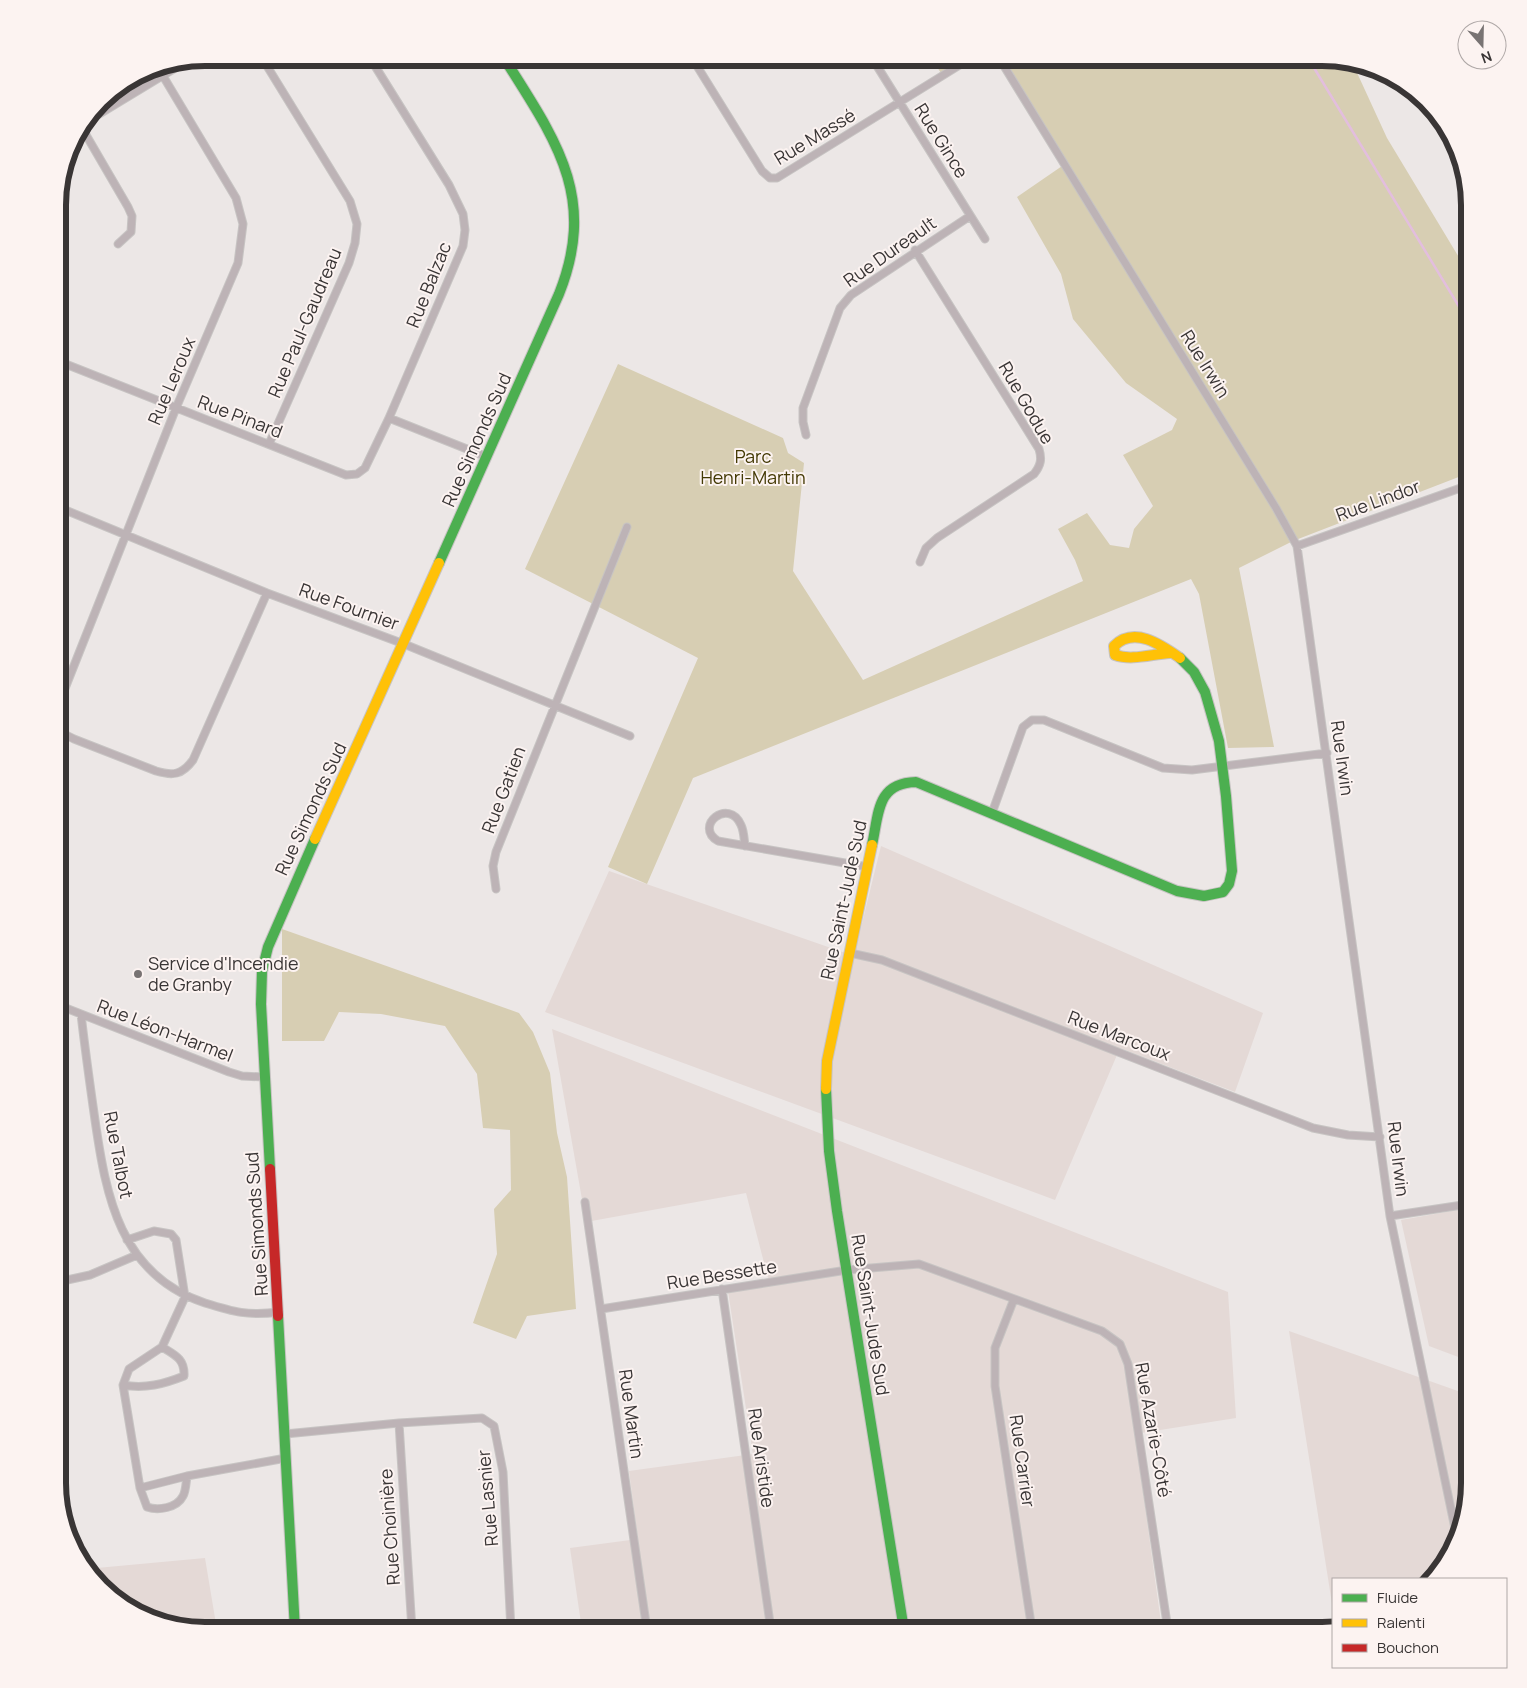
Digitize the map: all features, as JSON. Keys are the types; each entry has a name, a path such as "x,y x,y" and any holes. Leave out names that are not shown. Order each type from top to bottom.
{"street":[{"name":"Rue Paul-Gaudreau","path":"267,66 342,186 357,224 355,243 349,264 269,444"},
{"name":"Rue Balzac","path":"357,474 365,468 389,418 463,246 465,230 463,214 450,185 375,66"},
{"name":"Rue Simonds Sud","path":"295,1622 279,1312 264,1077 262,971 268,947 285,905 404,644 566,277 575,234 572,188 549,131 509,66"},
{"name":"Rue Massé","path":"697,66 762,171 770,178 784,175 957,67"},
{"name":"Rue Gince","path":"877,67 985,239"},
{"name":"Rue Irwin","path":"1004,67 1276,508 1297,546 1390,1216 1454,1524"},
{"path":"103,112 171,71"},
{"name":"Rue Leroux","path":"67,684 176,408 238,263 243,224 236,198 163,76"},
{"path":"86,135 124,198 132,216 131,232 118,244"},
{"name":"Rue Dureault","path":"806,435 803,408 840,308 851,295 915,250 970,216"},
{"name":"Rue Godue","path":"915,250 1039,449 1041,456 1040,466 1034,474 937,538 926,548 920,562"},
{"name":"Rue Pinard","path":"67,365 346,474 357,474"},
{"path":"389,418 487,457"},
{"name":"Rue Lindor","path":"1297,546 1461,488"},
{"name":"Rue Fournier","path":"67,510 268,593 404,644 630,736"},
{"name":"Rue Gatien","path":"496,889 493,866 496,852 627,527"},
{"path":"67,735 170,775 178,774 187,769 268,593"},
{"name":"Rue Saint-Jude Sud","path":"903,1622 847,1270 827,1131 825,1090 827,1061 882,798 890,787 901,782 916,782 1177,890 1199,896 1216,896 1227,888 1232,872 1222,765 1209,702 1193,670 1170,653 1136,634 1122,638 1114,646 1115,655 1127,659 1142,655 1170,653"},
{"path":"992,813 1023,727 1032,720 1044,720 1163,768 1192,770 1327,754"},
{"path":"744,846 741,825 729,814 724,813 715,816 709,826 714,838 744,846 868,867"},
{"name":"Rue Marcoux","path":"850,953 882,960 1313,1128 1348,1135 1380,1137"},
{"name":"Rue Léon-Harmel","path":"66,1008 229,1072 242,1076 264,1077"},
{"name":"Rue Talbot","path":"80,1014 104,1180 114,1214 127,1240 156,1275 185,1297 228,1310 253,1315 279,1312"},
{"name":"Rue Martin","path":"585,1202 646,1622"},
{"path":"1390,1216 1461,1205"},
{"path":"127,1240 154,1231 171,1234 176,1240 185,1297 162,1347 129,1369 123,1385 140,1488 147,1507 156,1511 178,1503 183,1496 187,1476"},
{"path":"66,1280 90,1275 137,1254"},
{"name":"Rue Azarie-Côté","path":"847,1270 919,1264 1102,1331 1120,1344 1128,1364 1167,1622"},
{"name":"Rue Bessette","path":"602,1309 847,1270"},
{"name":"Rue Aristide","path":"722,1289 770,1622"},
{"name":"Rue Carrier","path":"1014,1299 995,1348 996,1386 1031,1622"},
{"path":"123,1385 139,1388 169,1382 184,1376 185,1366 180,1359 162,1347"},
{"name":"Rue Lasnier","path":"285,1434 399,1422 482,1418 494,1426 503,1472 511,1622"},
{"name":"Rue Choinière","path":"399,1422 412,1622"},
{"path":"140,1488 187,1476 286,1458"}],"shaded area":[{"path":"881,846 1263,1013 1235,1092 1120,1048 1055,1200 545,1012 609,871 854,956"},
{"path":"552,1029 1228,1292 1236,1418 1135,1434 1161,1622 581,1622 570,1548 638,1539 629,1471 753,1454 728,1291 769,1282 746,1193 586,1222"},
{"path":"1461,1209 1461,1358 1429,1346 1401,1220"},
{"path":"1289,1331 1461,1392 1460,1501 1450,1536 1437,1560 1422,1578 1332,1578 1332,1604"},
{"path":"205,1558 216,1622 187,1621 152,1611 128,1598 114,1587 96,1568"}],"green space":[{"path":"937,67 958,67 943,76"},
{"name":"Parc Henri-Martin","path":"1004,67 1330,67 1356,71 1387,138 1461,261 1461,476 1293,541 1239,568 1274,747 1228,748 1199,594 1191,579 693,778 647,884 608,867 698,658 525,569 618,364 783,438 788,453 804,463 793,571 863,680 1083,581 1075,560 1058,529 1087,513 1110,545 1129,548 1134,529 1153,506 1123,455 1172,430 1177,419 1126,383 1073,319 1061,274 1017,197 1065,164"},
{"path":"282,929 519,1013 533,1032 550,1073 557,1133 567,1177 576,1309 527,1316 516,1339 473,1323 497,1254 494,1209 511,1190 510,1130 483,1128 477,1074 445,1026 381,1014 339,1012 324,1041 282,1041"}],"waterway":[{"path":"1313,67 1461,310"}],"traffic: fast":[{"path":"439,563 559,294 570,259 574,227 572,198 565,170 554,142 540,115 509,66"},
{"path":"872,845 878,812 886,794 893,788 916,782 1177,891 1204,896 1223,892 1229,884 1232,871 1219,741 1205,692 1194,672 1180,658"},
{"path":"270,1169 261,1004 262,971 268,947 315,839"},
{"path":"826,1089 829,1151 837,1211 903,1622"},
{"path":"278,1316 295,1622"}],"traffic: slow":[{"path":"315,839 439,563"},
{"path":"1170,653 1122,657 1115,655 1114,646 1122,640 1138,637 1156,643 1180,658"},
{"path":"826,1089 827,1061 872,845"}],"traffic: jam":[{"path":"270,1169 278,1316"}],"place":[{"name":"Service d'Incendie de Granby","path":"138,974"}]}
